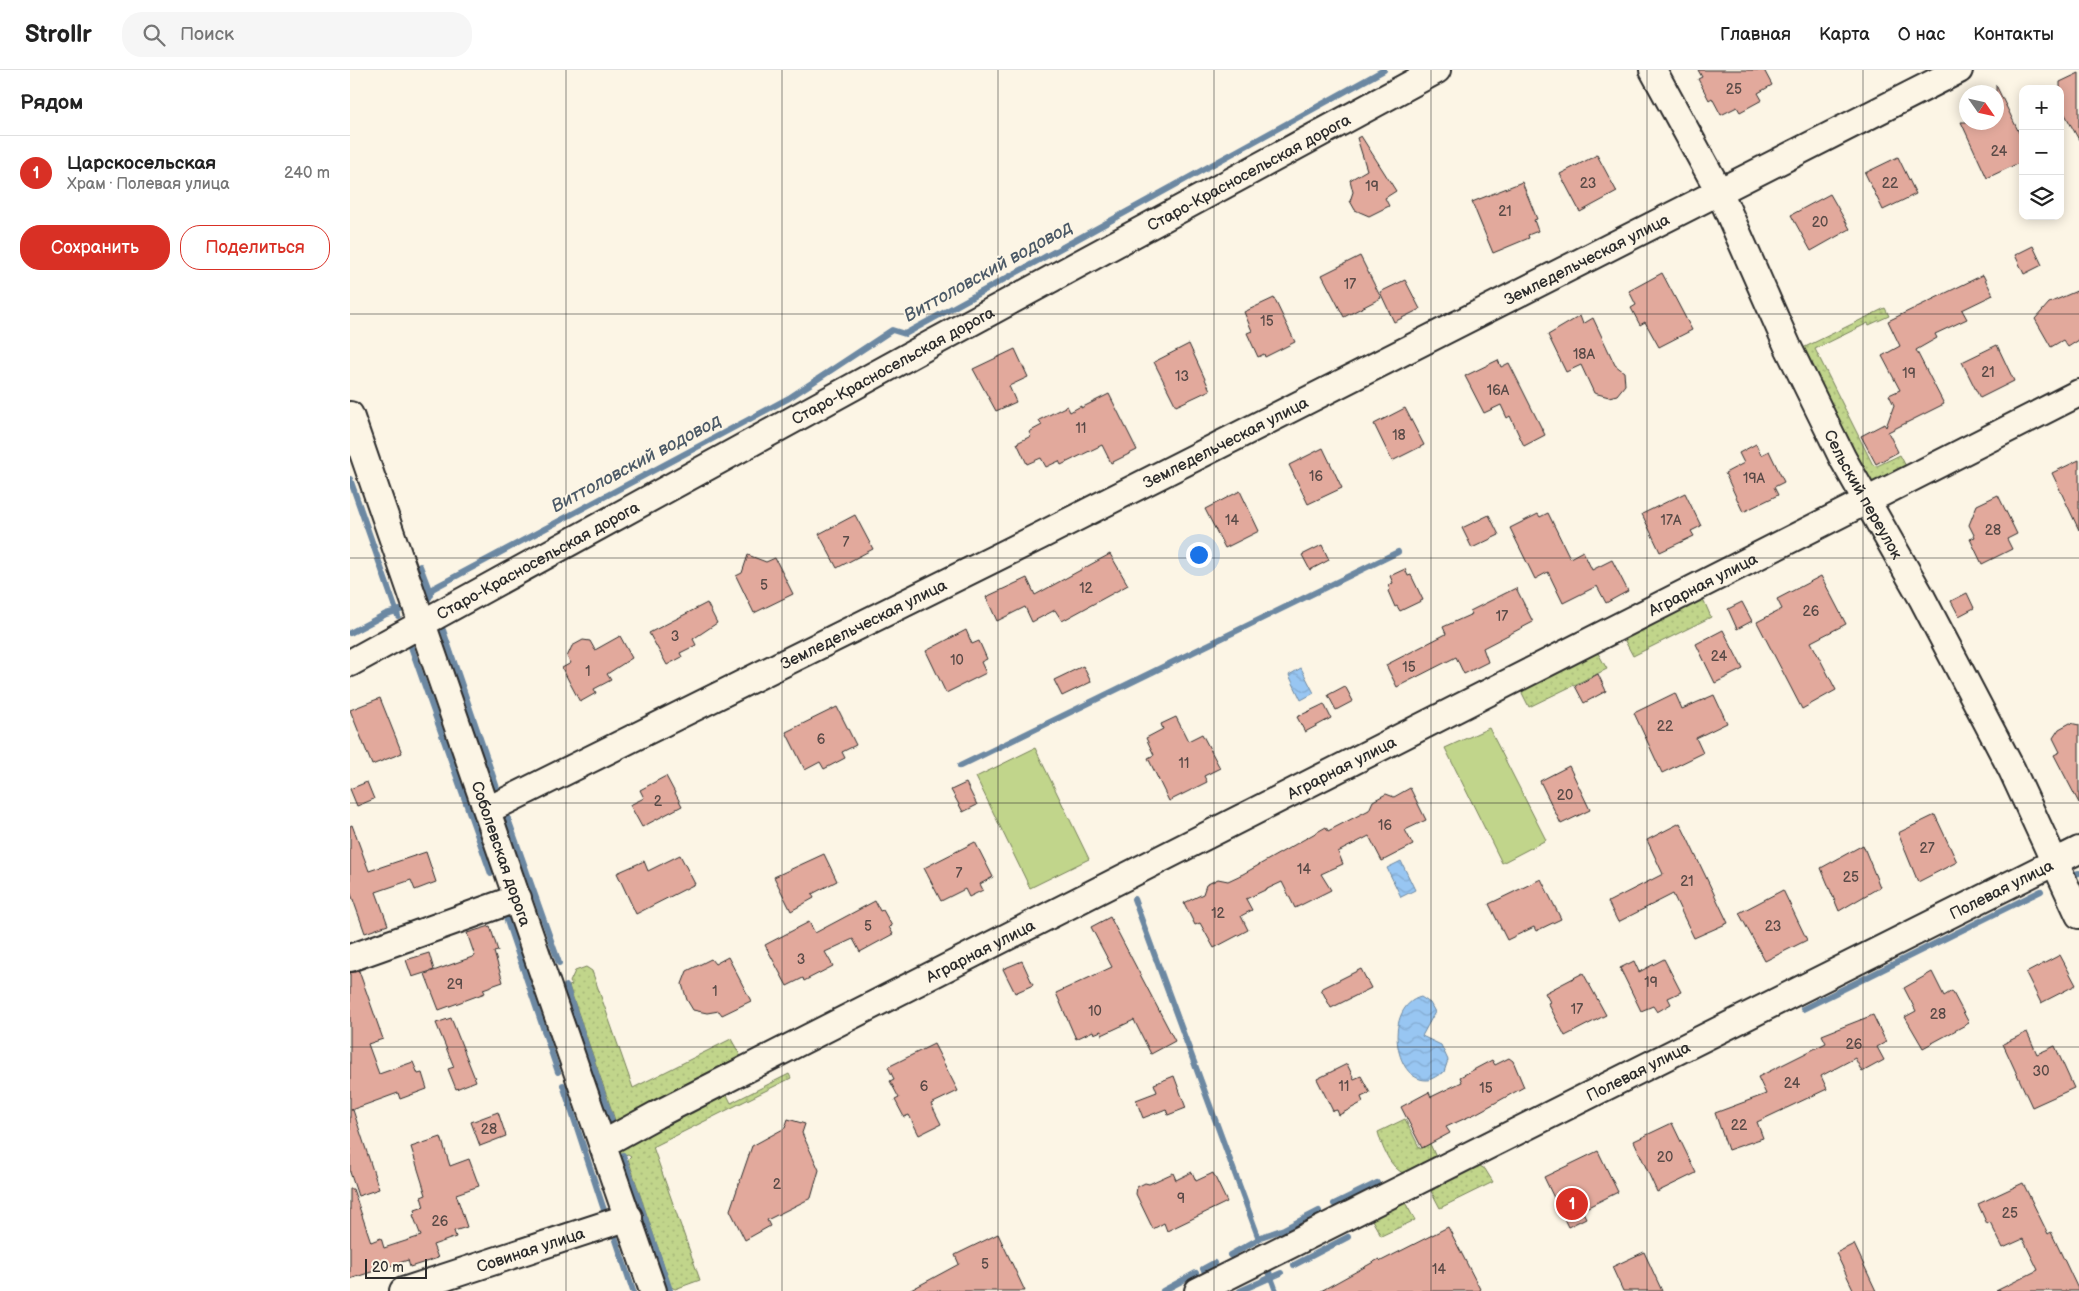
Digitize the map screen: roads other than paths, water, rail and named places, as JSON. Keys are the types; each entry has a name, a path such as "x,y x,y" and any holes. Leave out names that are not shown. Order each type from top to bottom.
{"street":[{"name":"Старо-Красносельская дорога","path":"350,663 422,622 1437,70"},
{"name":"Сельский переулок","path":"1653,70 1719,191 1788,347 1865,500 1886,532 1927,606 2012,770 2079,915"},
{"name":"Земледельческая улица","path":"488,810 1032,540 1959,70"},
{"name":"Аграрная улица","path":"603,1144 664,1111 2079,393"},
{"name":"Соболевская дорога","path":"350,414 653,1291"},
{"name":"Полевая улица","path":"1198,1291 2079,850"},
{"path":"350,958 518,898"},
{"name":"Совиная улица","path":"403,1291 629,1217"}],"water":[{"path":"1301,668 1314,693 1301,700 1289,675"},
{"path":"1401,861 1415,890 1401,897 1387,868"},
{"path":"1421,997 1430,1003 1435,1012 1422,1036 1441,1045 1448,1060 1444,1072 1427,1080 1415,1077 1407,1069 1400,1057 1397,1042 1398,1027 1402,1014 1409,1003"}],"waterway":[{"name":"Виттоловский водовод","path":"429,598 432,589 789,398 892,330 905,334 1384,70"},
{"path":"350,479 398,616"},
{"path":"960,766 1398,552"},
{"path":"420,566 431,595"},
{"name":"Виттоловский водовод","path":"350,633 386,614 400,610"},
{"path":"443,630 498,791"},
{"path":"410,644 491,874"},
{"path":"507,816 559,963"},
{"path":"2075,874 2079,873"},
{"path":"1803,1009 2041,891"},
{"path":"1134,899 1259,1239 1230,1255"},
{"path":"506,918 558,1072"},
{"path":"566,986 612,1121"},
{"path":"563,1085 605,1213"},
{"path":"623,1155 670,1290"},
{"path":"1334,1204 1377,1183"},
{"path":"1258,1238 1284,1229 1319,1211"},
{"path":"614,1234 633,1291"},
{"path":"1294,1265 1348,1237"},
{"path":"1203,1269 1214,1263"},
{"path":"1269,1272 1276,1291"},
{"path":"1163,1291 1196,1273"},
{"path":"1240,1291 1281,1273"}],"place":[{"name":"Царскосельская","path":"1572,1204"}]}
